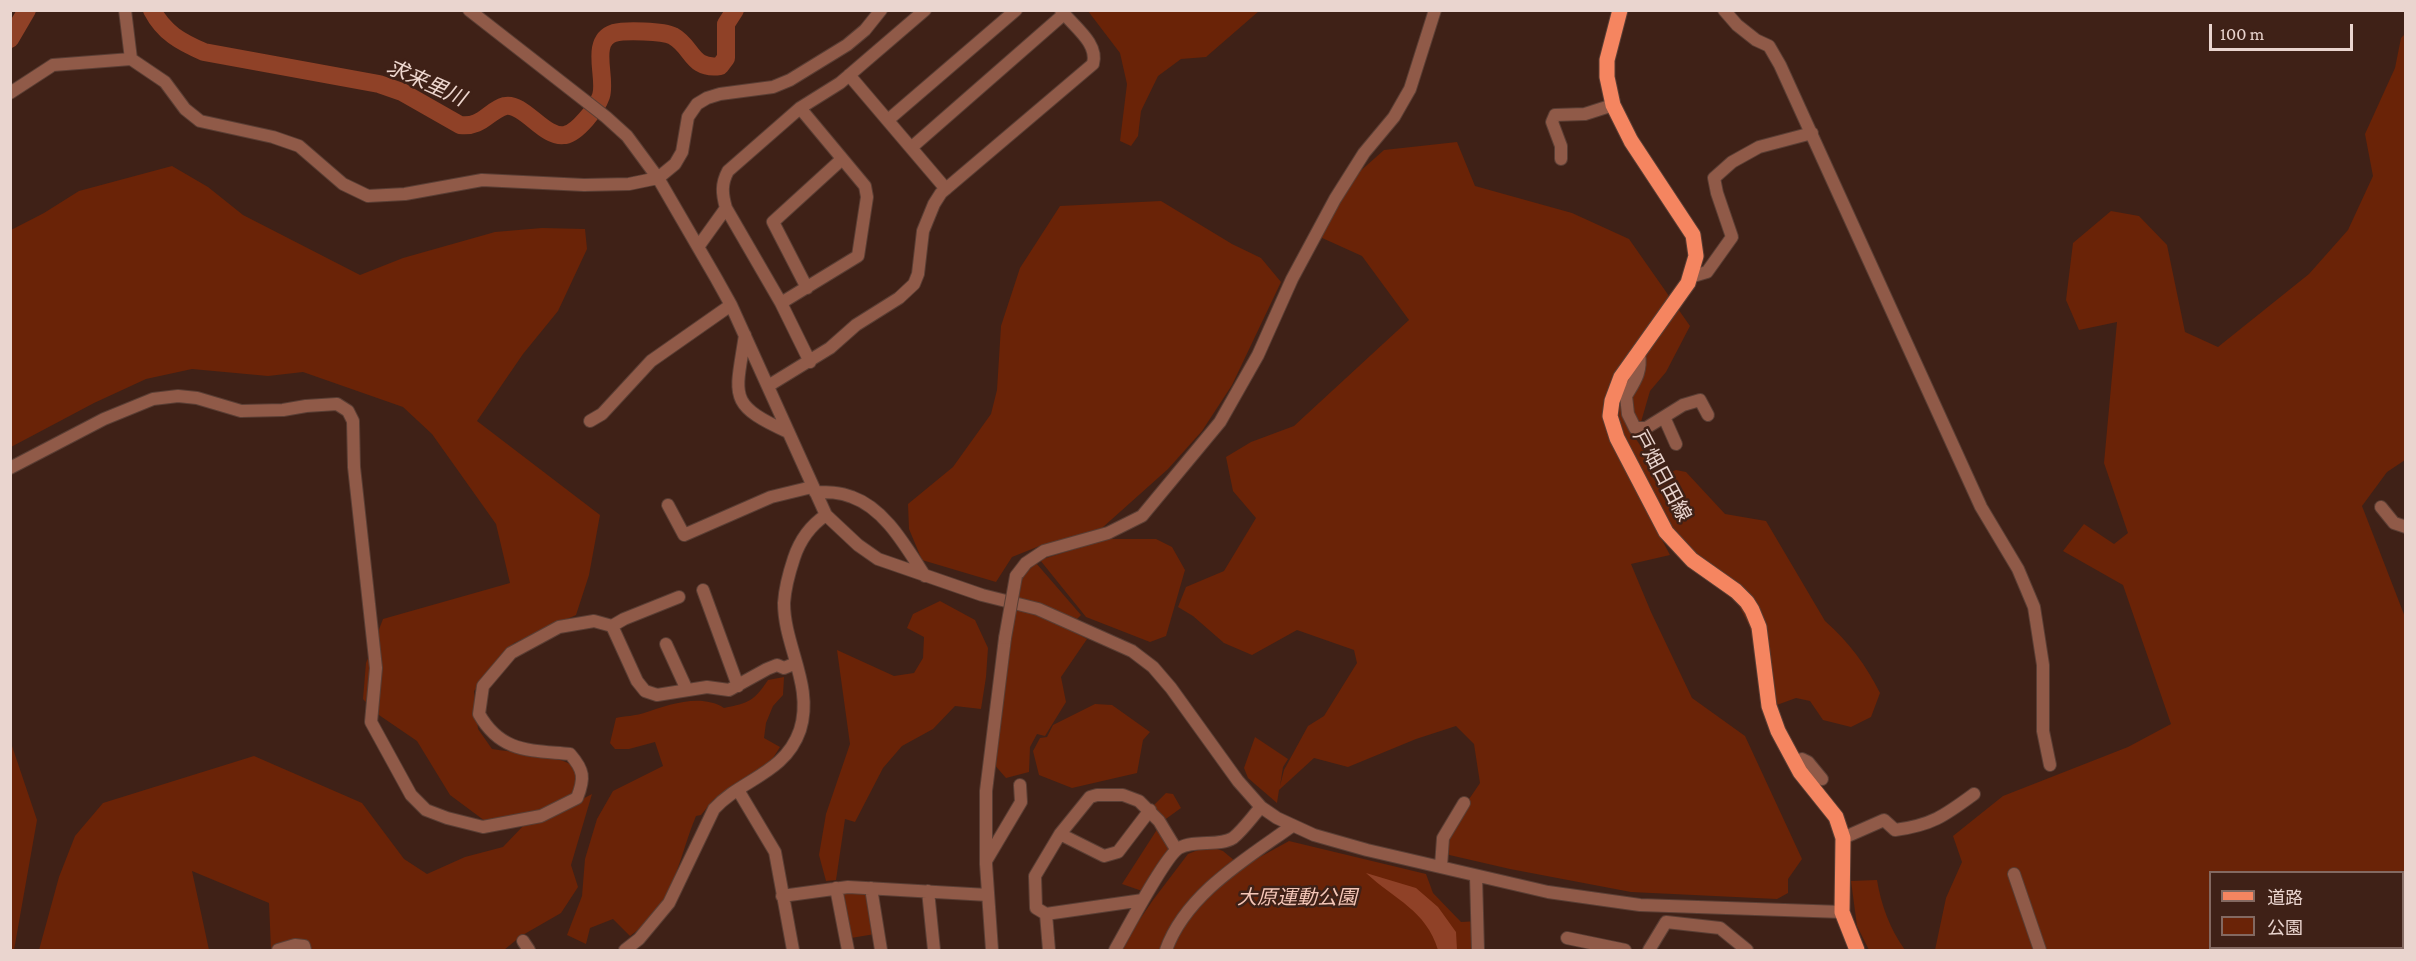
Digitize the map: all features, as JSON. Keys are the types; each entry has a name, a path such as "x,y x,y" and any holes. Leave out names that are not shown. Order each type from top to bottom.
{"main road":[{"name":"戸畑日田線","path":"1620,10 1607,60 1607,77 1613,105 1631,141 1693,235 1696,256 1690,277 1621,377 1612,401 1610,416 1617,438 1666,532 1692,560 1736,591 1752,610 1759,627 1769,706 1778,731 1795,762 1836,817 1843,838 1842,912 1854,949"}],"street":[{"path":"125,10 131,59"},
{"path":"469,10 627,136 658,178 731,305 826,515 858,545 878,559 925,576 1038,609 1132,651 1153,667 1172,688 1238,781 1261,807 1292,826 1314,835 1367,850 1548,892 1640,905 1842,912"},
{"path":"10,93 53,65 68,62 131,59 165,82 185,109 200,121 273,137 299,146 343,184 368,196 405,194 482,180 584,185 629,184 658,178 675,164 682,152 688,117 697,104 720,94 773,87 790,80 847,45 865,30 881,10"},
{"path":"810,362 781,303 726,208 722,194 724,179 728,171 800,108 849,75 925,10"},
{"path":"888,120 1016,10"},
{"path":"992,951 986,861 986,791 1005,638 1016,576 1026,563 1044,551 1108,533 1142,516 1220,422 1258,355 1292,279 1335,199 1364,153 1394,117 1410,89 1435,10"},
{"path":"1724,10 1737,25 1768,46 1780,65 1981,507 2018,568 2034,607 2043,665 2043,732 2050,765"},
{"path":"768,386 810,362 856,325 899,298 914,284 925,224 934,204 946,189 1093,64 1095,55 1092,47 1062,12 912,147"},
{"path":"849,75 946,189"},
{"path":"1561,159 1561,146 1552,122 1555,115 1585,114 1613,105"},
{"path":"781,303 858,256 867,197 865,186 800,108"},
{"path":"1690,277 1707,272 1732,237 1717,194 1714,177 1732,162 1759,147 1812,133"},
{"path":"807,288 773,222 842,160"},
{"path":"698,247 726,208"},
{"path":"590,421 602,414 651,361 731,305"},
{"path":"745,335 737,384 741,400 747,411 788,432"},
{"path":"1638,353 1641,364 1639,375 1626,396 1628,414 1635,428 1646,428 1683,405 1700,400 1708,416"},
{"path":"10,468 104,419 153,399 178,396 241,411 283,410 337,404 348,411 353,421 354,467 376,668 371,723 411,795 426,810 483,827 541,816 577,798 583,782 580,765 570,754 517,748 488,730 478,714 483,686 511,652 559,627 594,621 612,626 679,597"},
{"path":"1664,417 1676,444"},
{"path":"668,505 684,535 771,497 814,489 854,497 885,520 925,576"},
{"path":"2381,507 2394,523 2406,527"},
{"path":"627,950 669,903 714,809 723,799 781,760 793,746 800,728 805,703 784,605 787,579 796,551 811,527 826,515"},
{"path":"703,590 738,686"},
{"path":"612,626 637,681 645,691 657,695 707,687 729,690 766,669 777,665 784,668 796,663"},
{"path":"666,644 687,690"},
{"path":"1795,762 1802,759 1808,762 1821,779"},
{"path":"986,861 1021,802 1020,785"},
{"path":"738,790 775,852 792,951"},
{"path":"1843,838 1884,820 1895,830 1920,827 1948,813 1974,794"},
{"path":"1143,900 1046,914 1036,908 1035,876 1060,834 1090,797 1097,795 1123,795 1139,801 1159,821 1176,849"},
{"path":"1441,866 1443,838 1464,803"},
{"path":"1115,951 1143,900 1176,849 1192,843 1232,839 1261,807"},
{"path":"1060,834 1104,856 1111,855 1118,852 1150,810"},
{"path":"1167,951 1170,939 1188,911 1211,888 1237,865 1292,826"},
{"path":"2014,874 2040,951"},
{"path":"1476,876 1478,951"},
{"path":"783,896 836,888 988,895"},
{"path":"836,888 848,951"},
{"path":"871,888 881,951"},
{"path":"928,891 934,951"},
{"path":"1046,914 1049,951"},
{"path":"1649,951 1666,922 1720,928 1747,951"},
{"path":"1567,938 1625,951"},
{"path":"279,951 295,945 304,946 305,951"}],"green space":[{"path":"1088,11 1259,11 1206,57 1181,59 1158,76 1141,111 1138,136 1131,146 1120,141 1127,84 1120,53"},
{"path":"2405,34 2405,460 2387,472 2362,506 2405,617 2405,950 1935,950 1946,898 1962,862 1953,836 2003,796 2128,747 2171,724 2123,585 2063,551 2084,524 2114,544 2128,533 2104,463 2117,322 2079,330 2066,300 2073,243 2111,211 2139,216 2167,245 2185,332 2218,347 2309,274 2348,230 2373,176 2365,134 2395,68 2401,38"},
{"path":"1457,142 1475,186 1572,213 1629,239 1690,326 1666,372 1650,391 1636,439 1660,476 1676,470 1686,472 1725,514 1766,521 1825,621 1856,654 1880,693 1871,717 1851,727 1823,720 1810,701 1796,698 1774,706 1758,675 1750,627 1737,602 1702,576 1628,466 1626,472 1670,555 1631,564 1651,612 1692,698 1745,736 1802,859 1788,879 1788,893 1777,899 1631,892 1445,854 1453,825 1480,783 1474,744 1456,726 1416,739 1348,767 1314,758 1279,790 1277,803 1248,778 1244,768 1255,737 1288,759 1283,767 1280,786 1284,770 1308,726 1324,716 1357,663 1354,650 1297,630 1252,655 1224,643 1193,616 1178,607 1186,587 1224,571 1256,518 1233,491 1226,457 1251,442 1294,426 1409,320 1362,256 1320,237 1357,174 1384,150"},
{"path":"172,166 208,187 243,215 360,275 403,258 495,232 542,228 585,229 587,249 558,311 523,354 477,421 600,515 589,575 576,615 514,643 474,691 478,729 492,749 548,757 568,763 577,773 575,794 541,812 485,821 450,795 417,741 376,713 363,699 366,663 383,619 510,583 496,524 432,434 403,407 303,372 268,376 192,369 146,379 94,403 11,447 11,230 79,191"},
{"path":"1161,201 1232,244 1261,258 1281,282 1232,385 1202,431 1168,469 1102,528 1037,547 1012,557 996,582 922,560 909,529 908,504 953,467 991,414 997,390 1001,326 1020,268 1060,206"},
{"path":"1107,539 1156,539 1172,547 1185,570 1166,636 1150,642 1086,617 1040,560"},
{"path":"1036,563 1081,615 1075,621 1043,605 1017,597 1021,577"},
{"path":"940,601 975,620 988,648 981,709 955,706 933,729 902,746 883,768 855,822 845,819 836,880 826,881 819,855 826,814 850,744 837,650 894,676 914,673 923,658 924,637 907,628 913,614"},
{"path":"1014,608 1040,614 1087,639 1061,677 1066,702 1045,736 1037,734 1030,747 1029,772 1006,778 992,762"},
{"path":"784,677 783,695 773,706 766,723 764,738 780,747 773,758 752,777 714,799 701,815 696,816 673,882 657,911 630,936 613,919 590,928 586,944 567,935 582,896 585,859 597,819 613,791 663,766 655,742 629,749 615,749 610,743 616,718 641,714 684,702 705,701 724,708 750,700 759,693 768,680"},
{"path":"1095,704 1112,705 1150,732 1143,740 1137,773 1072,788 1039,775 1033,751 1040,738 1047,737 1053,725"},
{"path":"11,743 37,820 14,950 10,950"},
{"path":"254,756 362,803 404,859 427,874 465,857 503,847 524,825 554,814 592,794 571,865 578,887 561,913 521,936 504,950 309,950 305,939 271,949 269,903 192,871 209,950 39,950 59,877 75,836 103,803"},
{"path":"1166,793 1173,794 1181,808 1163,821 1153,806"},
{"path":"1158,828 1173,851 1145,892 1122,884"},
{"name":"大原運動公園","path":"1289,841 1426,874 1433,893 1461,922 1479,921 1481,950 1119,950 1188,854 1208,846 1223,851 1242,867"},
{"path":"1877,880 1887,916 1905,950 1869,950 1857,926 1851,881"},
{"path":"842,892 867,892 875,934 851,938"}],"shaded area":[{"path":"1366,873 1416,888 1438,907 1456,932 1457,950 1438,950 1433,936 1418,915"}],"waterway":[{"name":"求来里川","path":"10,39 27,10"},
{"name":"求来里川","path":"152,10 162,25 174,36 204,52 379,84 402,92 460,125 474,124 499,108 512,106 527,114 549,132 557,135 565,135 575,130 586,119 601,96 600,52 607,37 614,33 626,32 668,34 680,41 703,65 720,66 726,58 726,24 735,10"}]}
